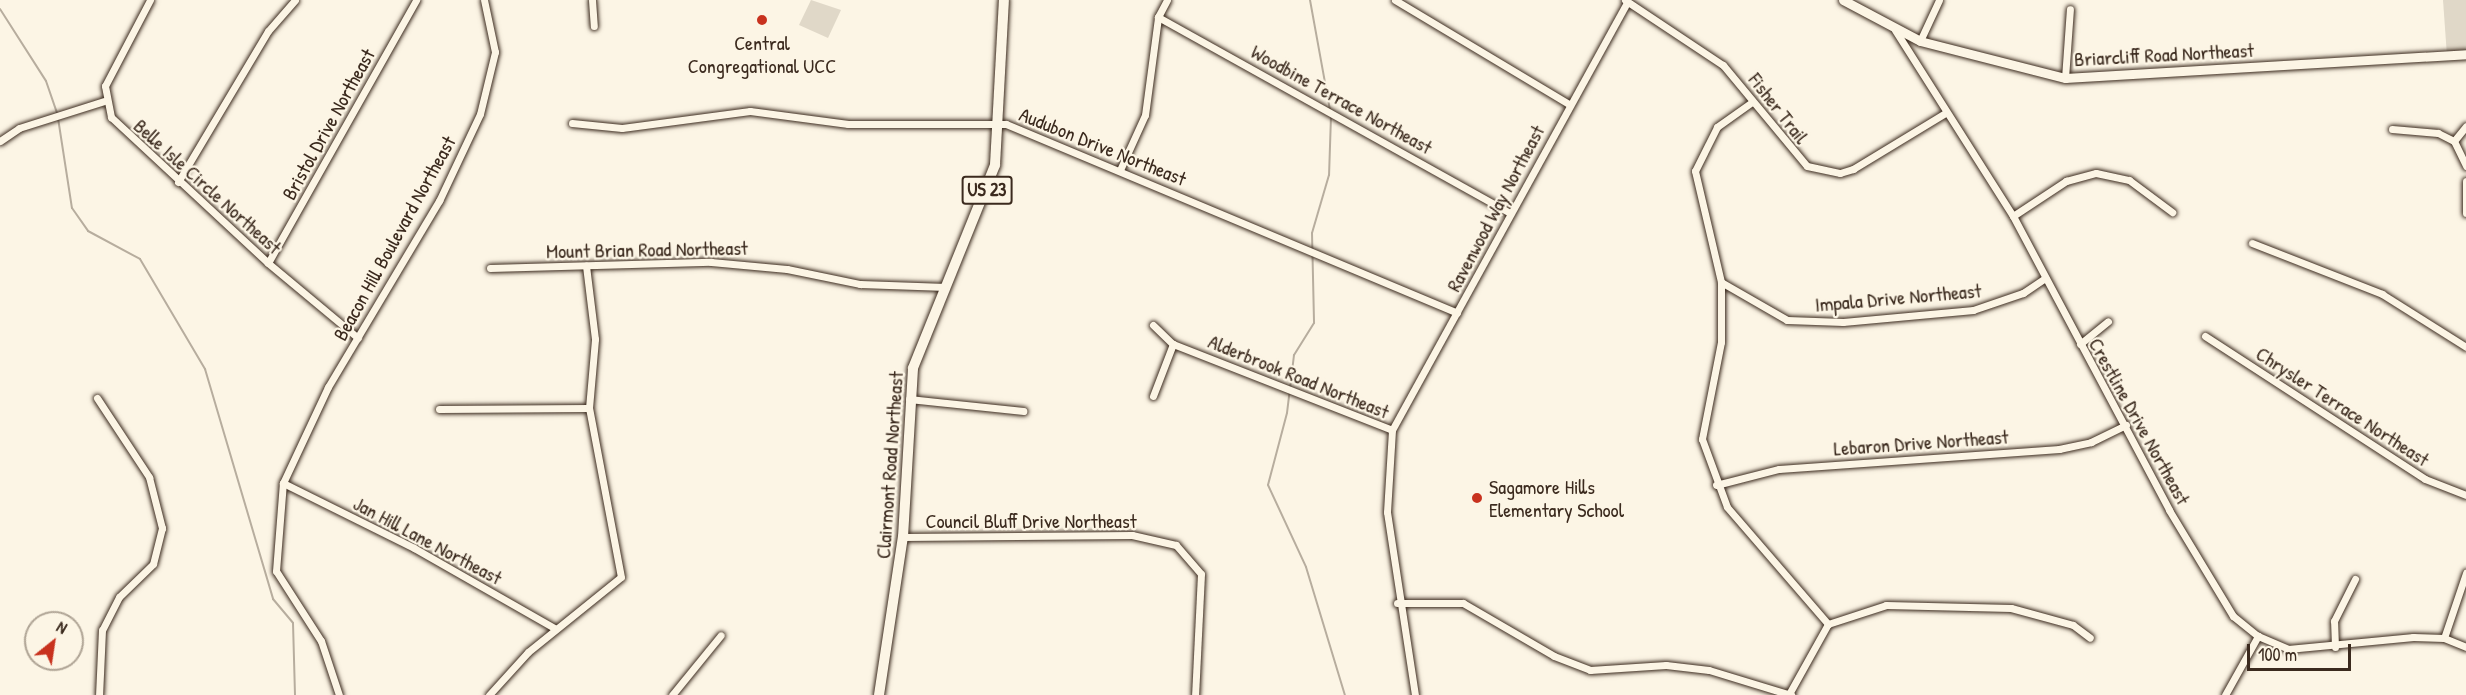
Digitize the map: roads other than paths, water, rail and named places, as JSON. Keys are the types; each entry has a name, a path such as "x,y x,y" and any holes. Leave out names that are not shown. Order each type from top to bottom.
{"main road":[{"name":"Clairmont Road Northeast","path":"879,695 903,537 909,399 922,341 992,176 1000,124 998,47 1004,0"},
{"name":"Briarcliff Road Northeast","path":"1842,0 1895,30 1920,41 2065,78 2466,54"}],"street":[{"path":"0,141 19,128 104,101 113,64 150,0"},
{"path":"178,182 268,31 295,0"},
{"name":"Bristol Drive Northeast","path":"268,263 416,0"},
{"name":"Beacon Hill Boulevard Northeast","path":"283,483 328,387 439,201 480,114 495,52 484,0"},
{"path":"592,0 594,26"},
{"path":"1120,170 1145,115 1158,16 1167,0"},
{"path":"1395,0 1569,104"},
{"path":"1920,41 1939,0"},
{"name":"Ravenwood Way Northeast","path":"1392,430 1626,1"},
{"name":"Fisher Trail","path":"1626,1 1713,57 1807,166 1840,173 1945,113"},
{"path":"2065,78 2070,9"},
{"name":"Woodbine Terrace Northeast","path":"1158,16 1509,212"},
{"name":"Crestline Drive Northeast","path":"1895,30 1945,113 2013,216 2080,344 2219,596 2258,636 2288,649 2444,638 2466,647"},
{"name":"Belle Isle Circle Northeast","path":"104,101 124,134 268,263 358,338"},
{"path":"1752,102 1717,127 1695,171 1721,282 1721,342 1702,439 1716,485 1743,528 1828,624"},
{"name":"Audubon Drive Northeast","path":"572,123 622,128 750,111 848,124 1000,124 1120,170 1457,313"},
{"path":"2454,141 2466,126"},
{"path":"2392,129 2424,129 2454,141 2466,166"},
{"path":"2013,216 2066,181 2096,173 2129,180 2172,212"},
{"path":"2466,181 2466,213"},
{"path":"2252,243 2382,294 2466,347"},
{"name":"Mount Brian Road Northeast","path":"490,268 723,262 860,284 946,287"},
{"path":"489,695 556,629 621,577 589,408 594,339 586,266"},
{"name":"Impala Drive Northeast","path":"1721,282 1787,320 1834,322 1972,310 2023,293 2045,278"},
{"path":"2080,344 2108,321"},
{"name":"Alderbrook Road Northeast","path":"1153,325 1173,344 1392,430 1387,512 1397,603 1414,695"},
{"name":"Chrysler Terrace Northeast","path":"2205,336 2347,424 2417,475 2466,495"},
{"path":"1153,396 1173,344"},
{"path":"97,398 149,477 162,528 153,564 119,597 102,630 99,695"},
{"path":"909,399 1023,411"},
{"path":"439,409 589,408"},
{"name":"Lebaron Drive Northeast","path":"1716,485 1779,469 2059,449 2091,442 2126,425"},
{"path":"283,483 276,571 321,641 339,695"},
{"name":"Jan Hill Lane Northeast","path":"283,483 414,548 556,629"},
{"name":"Council Bluff Drive Northeast","path":"903,537 1132,535 1176,544 1201,574 1196,695"},
{"path":"2444,638 2466,573"},
{"path":"2335,647 2334,621 2355,579"},
{"path":"1397,603 1463,603 1554,656 1590,670 1666,665 1709,670 1790,694 1828,624 1886,605 1980,605 2073,625 2090,638"},
{"path":"672,695 721,635"},
{"path":"2225,695 2258,636"}],"waterway":[{"path":"1310,0 1330,110"},
{"path":"0,9 46,81 57,113"},
{"path":"1331,116 1329,175 1312,233 1314,323 1294,355 1287,413 1268,485 1306,567 1345,695"},
{"path":"58,118 72,208 88,231 140,259 205,369 273,599 293,623 295,695"}],"place":[{"name":"Central Congregational UCC","path":"762,20"},
{"name":"Sagamore Hills Elementary School","path":"1477,498"}]}
